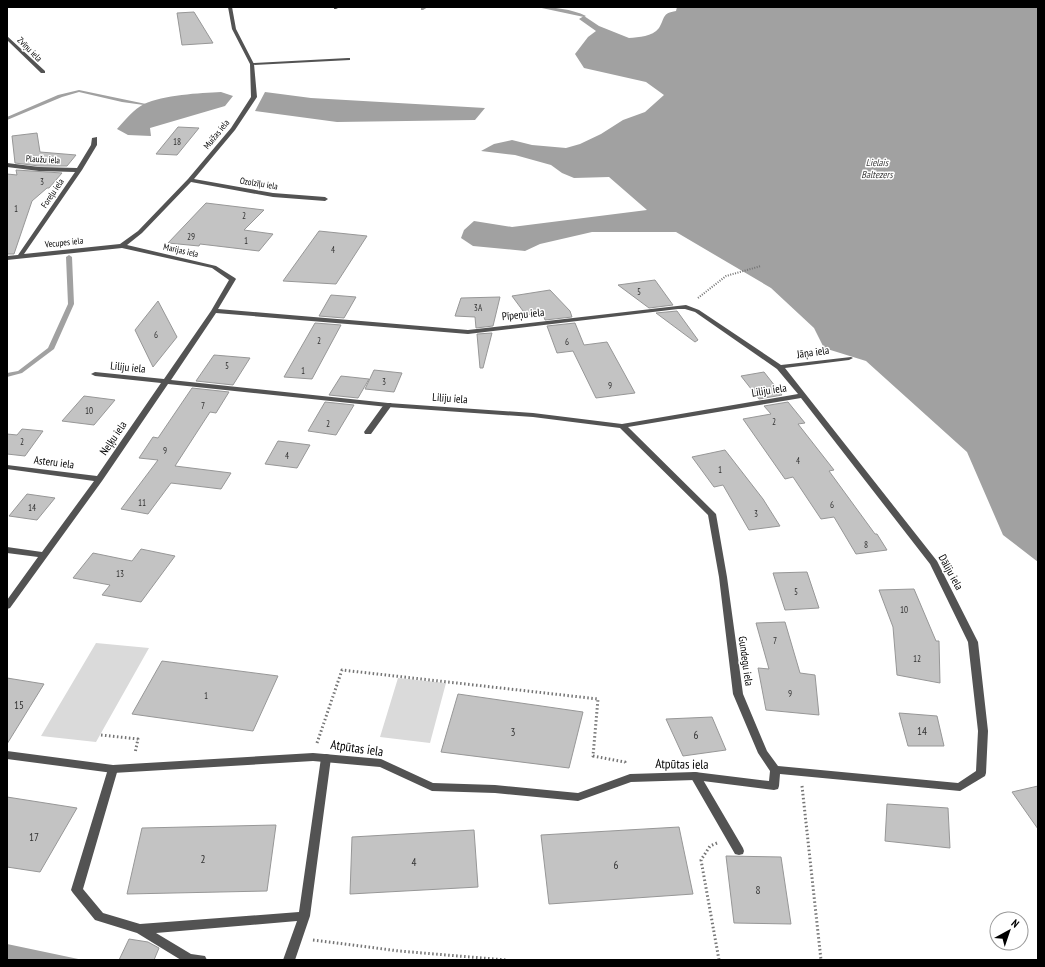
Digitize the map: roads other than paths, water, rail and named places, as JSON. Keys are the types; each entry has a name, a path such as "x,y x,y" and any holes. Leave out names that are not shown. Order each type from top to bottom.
{"street":[{"name":"Muižas iela","path":"122,246 140,232 190,180 233,129 254,97 252,64 234,29 230,7"},
{"name":"Zvīņu iela","path":"7,37 42,72"},
{"path":"252,64 348,58"},
{"name":"Foreļu iela","path":"20,256 79,170 94,146 95,138"},
{"name":"Plaužu iela","path":"7,165 79,170"},
{"name":"Ozolzīļu iela","path":"190,180 273,195 325,199"},
{"name":"Vecupes iela","path":"7,258 122,246"},
{"name":"Marijas iela","path":"122,246 214,267 233,279"},
{"name":"Neļķu iela","path":"7,606 42,555 99,479 164,382 214,312 233,279"},
{"name":"Pīpeņu iela","path":"214,312 468,332 686,307 698,311 780,367 802,396"},
{"name":"Jāņa iela","path":"780,367 849,358"},
{"name":"Liliju iela","path":"95,374 388,405 533,415 622,426 802,396"},
{"name":"Dāliju iela","path":"775,770 960,787 981,773 983,731 973,642 934,563 802,396"},
{"path":"368,432 388,405"},
{"name":"Gundegu iela","path":"622,426 712,514 723,578 738,694 764,753 775,770"},
{"name":"Asteru iela","path":"7,467 99,479"},
{"path":"7,550 42,555"},
{"name":"Atpūtas iela","path":"7,756 113,768 313,756 381,763 432,787 495,789 578,797 630,778 695,776 774,786 775,770"},
{"path":"289,960 304,916 326,758"},
{"path":"113,768 77,890 99,917 140,929 189,959 201,960"},
{"path":"695,776 739,850"},
{"path":"140,929 304,916"}],"water":[{"name":"Lielais Baltezers","path":"677,7 1038,7 1038,562 1003,535 967,452 866,361 824,348 814,328 771,288 676,232 592,232 540,244 525,251 473,246 461,238 464,230 474,221 512,227 647,210 609,177 574,178 562,173 551,165 515,155 481,151 494,144 512,140 532,145 566,148 580,144 601,134 623,120 645,112 664,95 646,82 584,68 575,54 588,37 596,31 579,19 584,16 599,26 629,38 645,36 653,33 659,28 664,16 668,13 676,11"},
{"path":"221,92 233,96 225,106 150,128 151,136 128,135 117,129 137,109 152,101 182,95"},
{"path":"265,92 311,98 485,108 475,120 337,122 255,111"},
{"path":"7,944 83,960 7,960"}],"waterway":[{"path":"422,9 426,7"},
{"path":"539,7 584,16"},
{"path":"7,119 60,96 79,91 122,101 144,104"},
{"path":"7,375 20,372 51,349 71,304 69,257"}]}
